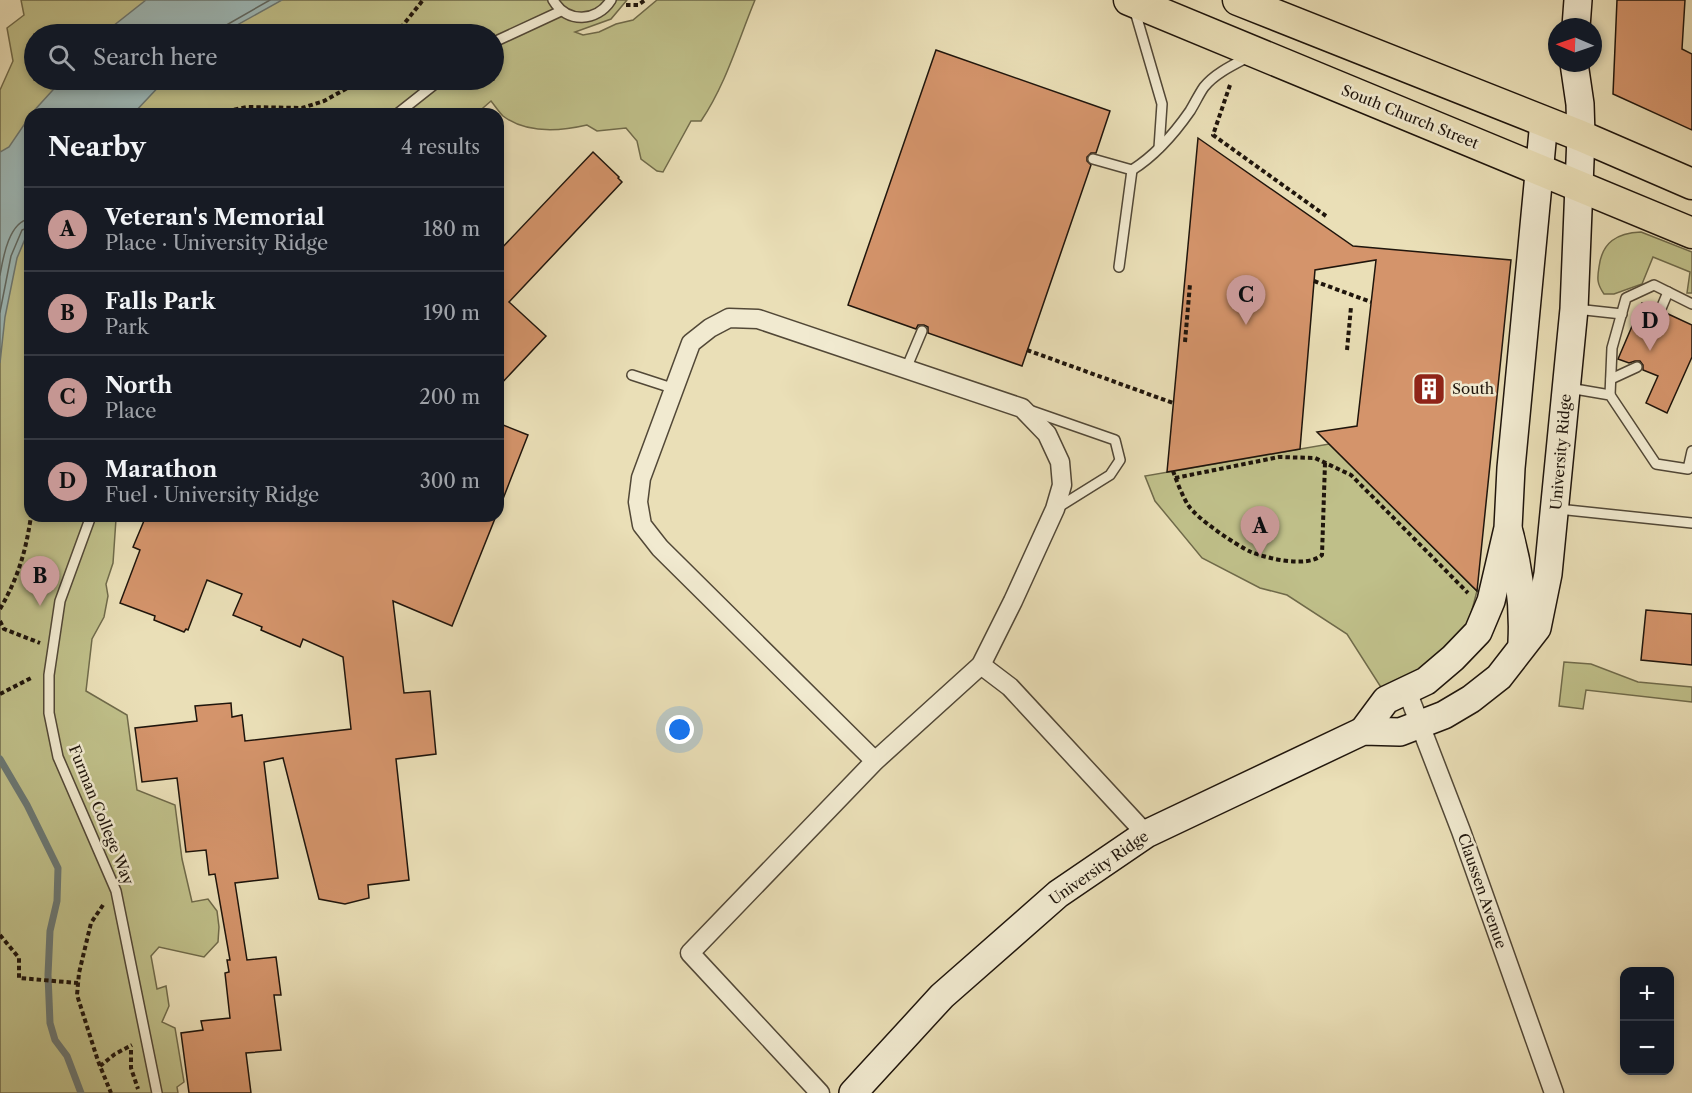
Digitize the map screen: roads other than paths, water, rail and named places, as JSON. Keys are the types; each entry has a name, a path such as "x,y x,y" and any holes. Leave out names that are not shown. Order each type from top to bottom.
{"main road":[{"path":"1238,0 1544,121 1692,184"},
{"name":"South Church Street","path":"1130,1 1692,233"}],"street":[{"path":"1577,18 1578,0"},
{"name":"University Ridge","path":"853,1093 951,989 1058,894 1146,834 1363,731 1400,732 1444,715 1499,677 1537,628 1548,574 1556,508 1574,309 1581,136 1580,104 1575,72"},
{"name":"University Ridge","path":"1363,731 1386,700 1425,681 1478,633 1491,601 1508,528 1511,468 1544,121"},
{"path":"820,1093 690,953 875,761 981,665 1013,601 1054,509 1062,485 1060,462 1047,434 1022,408 758,319 729,318 710,328 691,344 641,478 638,502 642,525 660,548 875,761"},
{"path":"1508,528 1518,563 1522,603 1521,650"},
{"path":"981,665 1010,687 1146,834"},
{"name":"Claussen Avenue","path":"1407,691 1461,831 1554,1093"}],"lane":[{"path":"553,0 561,11 582,18 593,16 603,10 611,0"},
{"path":"1130,1 1162,104 1159,148"},
{"path":"504,37 561,11"},
{"path":"1093,159 1132,170 1150,159 1191,110 1205,86 1220,73 1255,53"},
{"path":"405,108 428,90"},
{"path":"1119,267 1132,170"},
{"path":"1692,303 1654,285 1626,298 1612,348 1611,379 1611,395 1656,464 1688,469 1692,451"},
{"path":"1660,311 1668,292"},
{"path":"1574,309 1622,314"},
{"path":"906,369 922,331"},
{"path":"1611,379 1637,367"},
{"path":"632,375 675,389"},
{"path":"1567,388 1611,395"},
{"path":"1022,408 1115,440 1120,460 1110,475 1054,509"},
{"path":"1556,508 1692,523"},
{"name":"Furman College Way","path":"89,522 60,601 49,675 49,713 58,757 116,891 157,1093"}],"water":[{"path":"146,0 282,0 239,24 116,24"},
{"path":"53,90 156,90 139,108 36,108"},
{"path":"24,125 24,241 17,258 5,317 0,363 0,152 9,147"}],"waterway":[{"path":"0,759 27,805 58,868 57,901 50,931 48,975 50,1023 55,1040 67,1056 81,1093"}],"place":[{"name":"North","path":"1246,325"},
{"name":"Marathon","path":"1650,351"},
{"name":"South","path":"1429,389"},
{"name":"Veteran's Memorial","path":"1260,556"},
{"name":"Falls Park","path":"40,606"}]}
